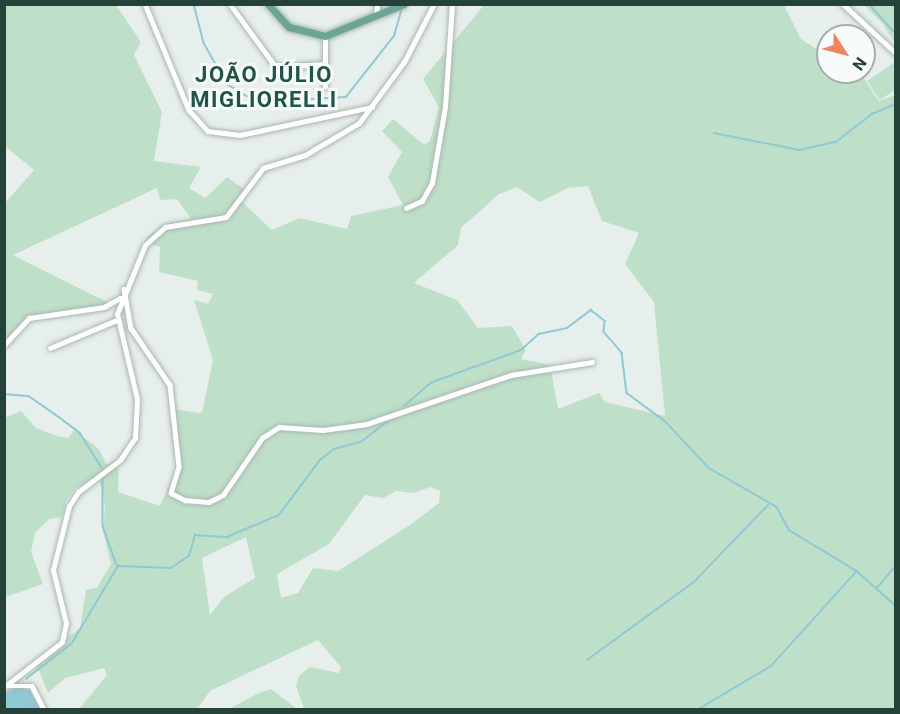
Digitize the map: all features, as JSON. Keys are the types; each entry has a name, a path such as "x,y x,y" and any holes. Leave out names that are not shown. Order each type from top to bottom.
{"main road":[{"path":"268,4 289,27 325,36 402,6"}],"street":[{"path":"144,4 189,110 208,131 240,135 372,107"},
{"path":"230,4 276,67 325,64"},
{"path":"376,16 377,4"},
{"path":"4,687 46,659 65,636 53,570 72,499 120,460 137,432 137,399 117,320 120,298 140,254 159,230 226,217 263,168 305,155 359,123 372,107 434,4"},
{"path":"406,208 422,201 432,183 445,107 452,4"},
{"path":"843,4 896,52"},
{"path":"325,36 325,87"},
{"path":"124,289 131,328 170,385 179,467 171,493 185,501 208,502 223,495 258,443 279,427 323,430 367,424 511,375 592,363"},
{"path":"4,345 29,318 104,306 120,298"},
{"path":"50,348 117,320"},
{"path":"4,687 32,686 44,710"}],"green space":[{"path":"5,5 116,5 141,42 134,55 162,112 154,161 201,167 189,188 205,198 227,177 244,189 241,201 272,230 300,218 347,229 351,216 403,205 388,177 402,152 382,131 393,119 424,145 430,141 439,107 423,79 484,5 784,5 801,39 816,49 816,84 868,84 879,101 895,95 895,709 304,709 296,686 299,676 310,667 339,673 341,667 318,640 210,691 197,709 79,709 107,675 104,668 65,678 48,693 36,663 80,628 86,590 97,588 111,564 103,532 105,506 99,477 77,487 66,500 62,517 49,519 35,533 31,552 43,584 5,597 4,418 21,411 36,428 57,436 68,438 74,430 99,449 107,465 119,458 118,492 160,506 176,470 171,409 202,413 213,360 194,300 208,304 213,294 197,290 198,281 159,272 160,247 144,242 147,237 164,224 191,219 177,199 160,200 157,188 13,255 113,305 105,312 90,307 28,322 5,348 5,203 34,170 5,146","holes":["588,186 602,221 639,233 625,264 654,302 665,416 605,402 599,393 558,409 550,365 521,359 526,350 512,326 478,328 457,300 414,283 458,245 461,228 499,194 517,187 540,202 568,188","430,487 440,491 439,503 410,525 338,571 313,568 298,593 281,598 277,574 329,544 365,495 383,498 396,491 414,493","246,537 255,578 224,597 210,615 202,558"]},
{"path":"864,5 895,5 895,43 882,23"},
{"path":"895,62 895,90 880,100 869,84 876,84 876,75"},
{"path":"271,689 297,709 229,709 257,694"}],"water":[{"path":"17,686 31,691 40,709 5,710 5,693"}],"waterway":[{"path":"194,4 204,43 227,84 247,96 276,101 346,97 394,36 402,8"},
{"path":"869,4 896,34"},
{"path":"714,133 800,150 836,142 872,114 896,104"},
{"path":"404,406 430,383 521,350 539,334 567,328 591,310 605,321 604,332 622,353 627,393 665,421 709,468 777,507 789,530 857,571 896,606"},
{"path":"4,394 29,396 55,414 80,433 102,468"},
{"path":"118,566 171,568 189,556 195,535 227,537 279,515 320,460 334,449 361,442 392,418"},
{"path":"103,478 103,526 117,565"},
{"path":"587,660 694,582 768,505"},
{"path":"877,588 896,565"},
{"path":"26,679 72,643 118,566"},
{"path":"697,710 771,666 856,572"}],"district":[{"name":"JOÃO JÚLIO MIGLIORELLI","path":"264,86"}]}
